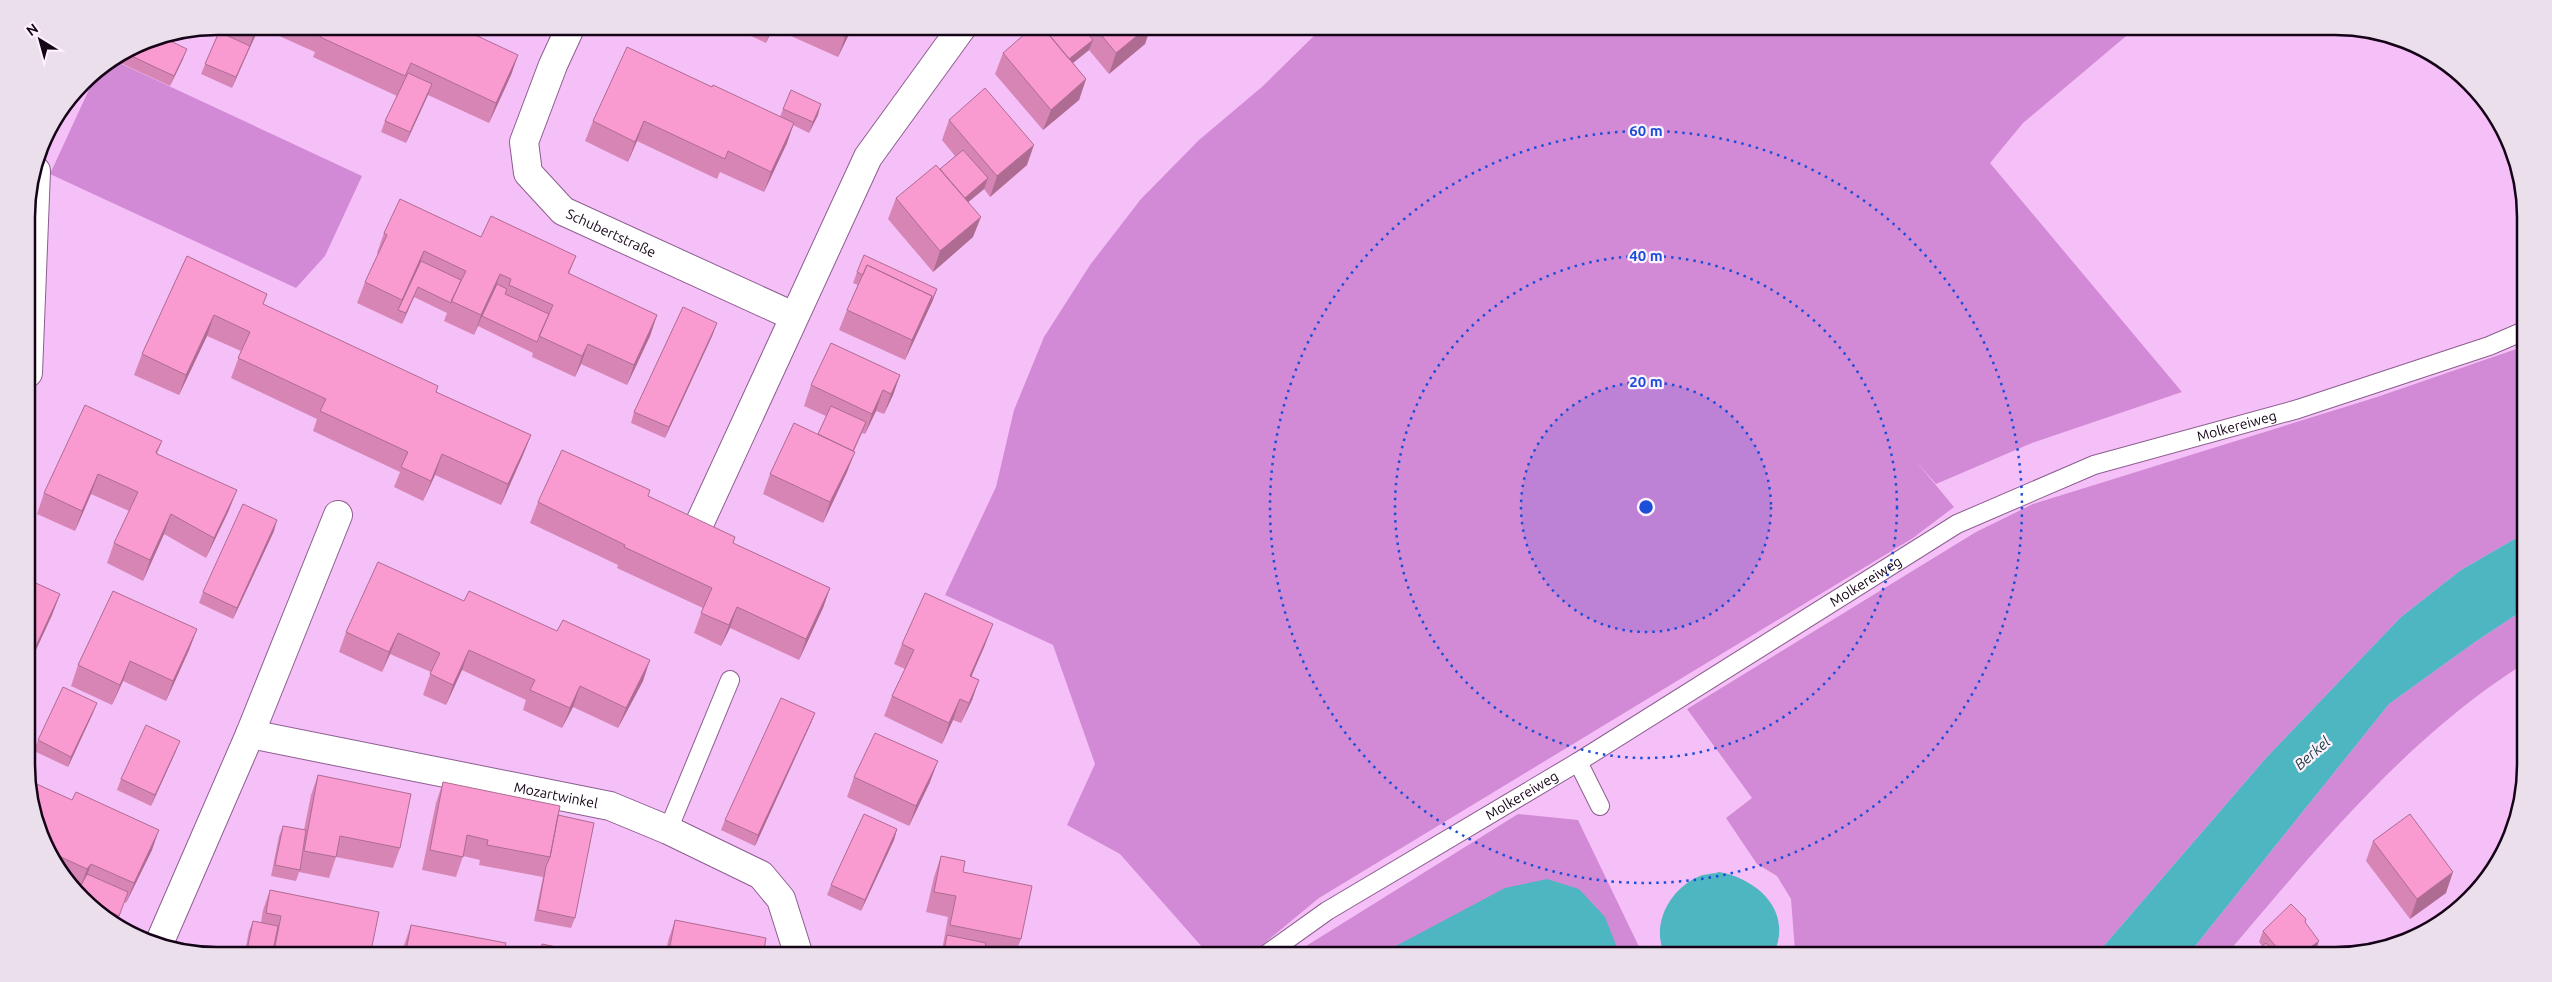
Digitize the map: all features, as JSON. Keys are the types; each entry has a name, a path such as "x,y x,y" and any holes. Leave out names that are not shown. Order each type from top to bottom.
{"street":[{"name":"Schubertstraße","path":"567,35 553,65 524,142 528,173 563,211 793,316"},
{"path":"696,530 793,316 868,157 956,35"},
{"path":"162,938 250,734 338,515"},
{"name":"Mozartwinkel","path":"250,734 610,806 668,830 761,875 781,899 796,947"}],"lane":[{"name":"Molkereiweg","path":"1276,947 1326,911 1578,762 1957,524 2094,465 2298,409 2489,346 2517,334"},
{"path":"668,830 730,680"},
{"path":"1578,762 1600,806"}],"shaded area":[{"path":"1315,35 2127,35 2023,123 1990,163 2182,392 2032,443 1936,484 1915,460 1954,507 1913,538 1319,898 1260,947 1202,947 1120,854 1067,825 1095,764 1053,645 945,595 996,487 1014,410 1044,337 1090,265 1141,199 1199,140 1263,86"},
{"path":"120,63 362,176 325,256 296,288 50,174 91,85"},
{"path":"2517,349 2517,538 2461,570 2401,617 2266,758 2103,947 1795,947 1791,899 1777,876 1757,864 1726,818 1752,798 1687,709 1976,532 2033,504 2377,397"},
{"path":"2517,614 2517,669 2441,725 2402,760 2329,836 2233,947 2194,947 2389,704"},
{"path":"1518,814 1578,820 1639,947 1304,947"}],"water":[{"name":"Berkel","path":"2517,538 2517,614 2389,704 2194,947 2103,947 2266,758 2401,617 2461,570"},
{"path":"1719,872 1734,876 1759,890 1769,900 1776,912 1779,925 1776,947 1662,947 1660,932 1662,920 1672,898 1689,882 1702,875"},
{"path":"1547,879 1579,889 1605,917 1617,947 1394,947 1505,888"}],"building":[{"path":"218,35 226,35 250,46 236,77 205,64"},
{"path":"321,35 475,35 518,55 496,103 411,63 405,76 320,37"},
{"path":"1024,35 1049,35 1086,79 1051,110 1003,53"},
{"path":"1049,35 1089,35 1093,40 1069,59"},
{"path":"1101,35 1138,35 1116,53"},
{"path":"170,41 187,49 174,76 132,56"},
{"path":"627,47 794,123 771,172 728,151 725,159 644,121 635,142 593,121"},
{"path":"408,73 432,84 410,132 385,121"},
{"path":"985,88 1034,145 997,176 949,120"},
{"path":"791,90 821,104 813,122 783,109"},
{"path":"963,150 988,178 965,198 940,169"},
{"path":"936,165 981,217 940,251 896,198"},
{"path":"400,199 481,237 491,216 576,256 568,273 657,315 634,365 588,344 582,356 539,336 553,305 509,285 511,279 500,274 481,315 451,301 466,271 424,251 402,300 365,282 387,235 384,233"},
{"path":"864,255 937,289 929,306 932,296 867,265 863,275 857,272"},
{"path":"187,256 267,294 263,304 438,386 436,392 531,435 508,484 442,454 431,481 401,467 408,452 320,411 326,399 238,358 250,332 214,315 186,375 142,354"},
{"path":"421,261 461,280 451,303 418,287 406,313 398,310"},
{"path":"867,265 932,296 912,340 847,310"},
{"path":"497,284 507,289 505,294 549,314 537,342 482,316"},
{"path":"683,307 717,323 669,427 634,412"},
{"path":"831,343 900,375 891,394 883,390 872,414 811,385"},
{"path":"85,405 162,441 156,452 157,454 237,490 214,538 171,514 150,560 114,543 138,492 98,474 82,511 44,493"},
{"path":"831,406 866,422 853,451 818,434"},
{"path":"794,423 855,452 830,502 770,474"},
{"path":"562,450 650,490 648,496 735,537 733,543 830,588 806,639 737,607 729,625 701,613 712,588 624,547 625,545 538,502"},
{"path":"243,504 277,520 237,608 203,592"},
{"path":"378,562 464,601 469,591 557,631 563,620 650,660 626,708 580,686 570,708 530,690 535,680 469,650 453,685 430,674 440,653 398,633 389,652 346,632"},
{"path":"35,583 60,594 35,645"},
{"path":"113,591 197,629 173,681 130,661 120,685 78,665"},
{"path":"925,593 993,624 970,676 979,680 969,703 960,699 949,723 892,696 914,650 902,644"},
{"path":"63,687 97,703 71,757 38,740"},
{"path":"781,698 815,713 758,835 725,820"},
{"path":"146,725 180,741 155,795 121,779"},
{"path":"875,733 938,761 916,806 854,777"},
{"path":"318,775 411,794 400,848 340,836 336,857 304,851"},
{"path":"443,782 560,806 550,857 487,845 488,840 467,835 463,857 430,850"},
{"path":"36,784 72,800 76,792 159,830 134,883 91,864 87,869 59,856 41,812"},
{"path":"864,814 897,829 865,900 831,885"},
{"path":"2410,814 2453,872 2417,899 2373,841"},
{"path":"558,815 594,823 575,918 538,910"},
{"path":"283,826 306,830 300,870 275,865"},
{"path":"941,856 965,861 963,872 1032,886 1021,939 950,925 956,896 934,892"},
{"path":"87,874 128,892 119,916 97,902 81,886"},
{"path":"270,890 379,912 372,947 275,947 281,916 266,913"},
{"path":"2291,904 2306,919 2305,922 2319,941 2311,947 2276,947 2263,931"},
{"path":"675,920 766,938 764,947 670,947"},
{"path":"253,921 278,926 274,947 249,947 248,945"},
{"path":"411,925 506,943 505,947 407,947"},
{"path":"947,935 986,943 985,947 945,947"},
{"path":"2266,943 2269,947 2261,947"},
{"path":"542,944 556,947 541,947"}]}
